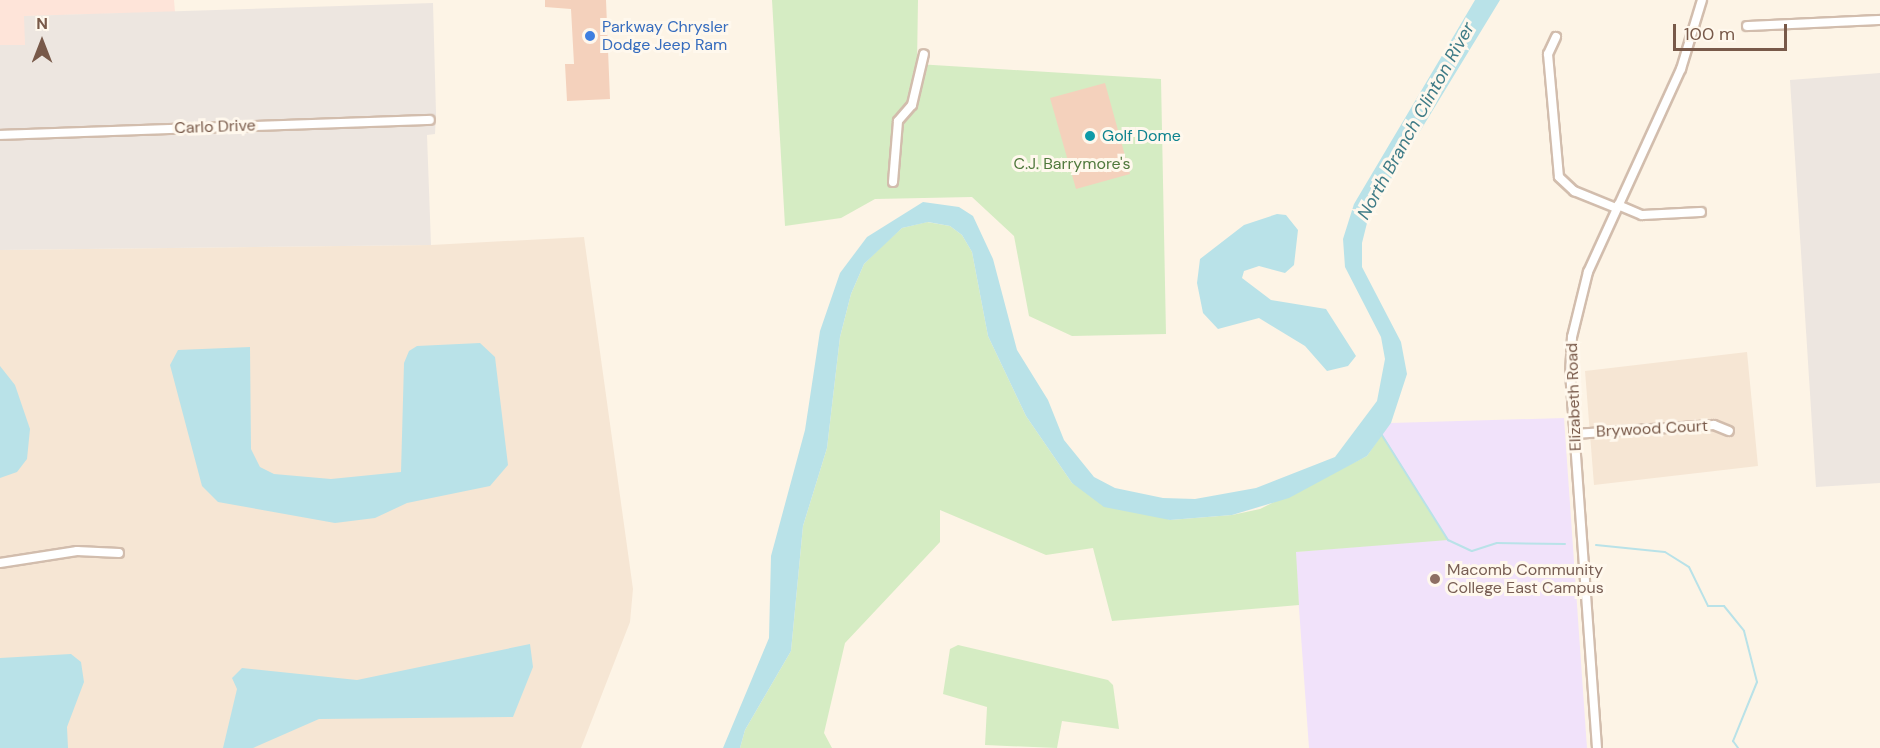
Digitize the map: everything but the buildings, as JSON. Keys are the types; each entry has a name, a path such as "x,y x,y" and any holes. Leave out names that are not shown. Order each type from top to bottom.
{"street":[{"name":"Elizabeth Road","path":"1597,748 1570,375 1575,316 1588,272 1681,69 1702,0"},
{"path":"1747,26 1880,20"},
{"path":"1556,37 1548,54 1559,177 1574,191 1642,215 1701,212"},
{"path":"892,182 898,121 912,105 924,54"},
{"name":"Carlo Drive","path":"0,135 430,120"},
{"name":"Brywood Court","path":"1574,434 1714,425 1729,431"},
{"path":"0,563 77,550 119,553"}],"shaded area":[{"path":"0,0 174,0 175,12 25,16 25,45 0,45"},
{"path":"433,3 436,113 435,134 427,135 431,245 0,250 0,45 25,45 24,16"},
{"path":"1880,73 1880,483 1816,487 1790,80"},
{"path":"584,237 633,589 630,622 581,748 0,748 0,250 431,245"},
{"path":"1747,352 1758,466 1594,485 1585,371"},
{"name":"Macomb Community College East Campus","path":"1564,418 1587,748 1309,748 1295,552 1447,539 1382,434 1391,423"}],"green space":[{"name":"C.J. Barrymore's","path":"772,0 918,0 917,64 1161,79 1166,334 1072,336 1029,316 1014,236 972,197 875,199 841,218 785,226"},
{"path":"927,222 950,226 962,235 972,252 988,336 1026,416 1072,483 1170,520 1232,515 1260,509 1367,456 1382,434 1448,540 1296,552 1299,605 1112,621 1093,548 1046,555 940,510 940,542 845,643 824,733 832,748 740,748 745,730 791,651 803,526 827,448 840,337 851,294 864,264 883,245 902,228"},
{"path":"958,645 1108,680 1113,685 1119,729 1062,721 1057,748 985,745 987,707 943,694 950,649"}],"water":[{"name":"North Branch Clinton River","path":"1475,0 1500,0 1369,215 1362,243 1362,267 1401,342 1407,374 1391,423 1367,456 1289,498 1232,515 1170,520 1104,507 1072,483 1026,416 988,336 972,252 962,235 950,226 928,222 902,228 864,264 851,294 840,337 827,448 803,526 791,651 745,730 740,748 723,748 769,638 771,556 805,430 820,331 840,273 867,237 923,202 959,207 973,216 993,259 1017,350 1048,400 1064,440 1094,477 1115,488 1163,498 1195,499 1256,488 1335,457 1377,401 1385,359 1381,337 1345,267 1343,239 1354,204"},
{"path":"1277,214 1286,215 1298,230 1294,265 1285,273 1259,266 1244,271 1242,278 1271,300 1326,309 1356,356 1348,366 1327,371 1305,346 1259,318 1218,329 1203,313 1197,283 1200,259 1244,225"},
{"path":"480,343 495,357 508,465 490,486 407,503 375,518 335,523 218,502 202,486 170,365 178,350 250,347 251,449 260,467 274,474 331,479 401,472 404,363 409,351 417,346"},
{"path":"0,366 15,385 30,429 27,459 17,472 0,478"},
{"path":"530,644 533,667 513,717 319,719 253,748 223,748 237,689 232,678 242,668 357,680"},
{"path":"71,654 81,662 84,682 67,727 68,748 0,748 0,658"}],"waterway":[{"path":"1380,432 1448,540 1472,551 1497,543 1565,544"},
{"path":"1596,545 1665,552 1689,567 1708,606 1724,606 1744,631 1757,682 1733,741 1738,748"}],"place":[{"name":"Parkway Chrysler Dodge Jeep Ram","path":"590,36"},
{"name":"Golf Dome","path":"1090,136"},
{"name":"Macomb Community College East Campus","path":"1435,579"}]}
